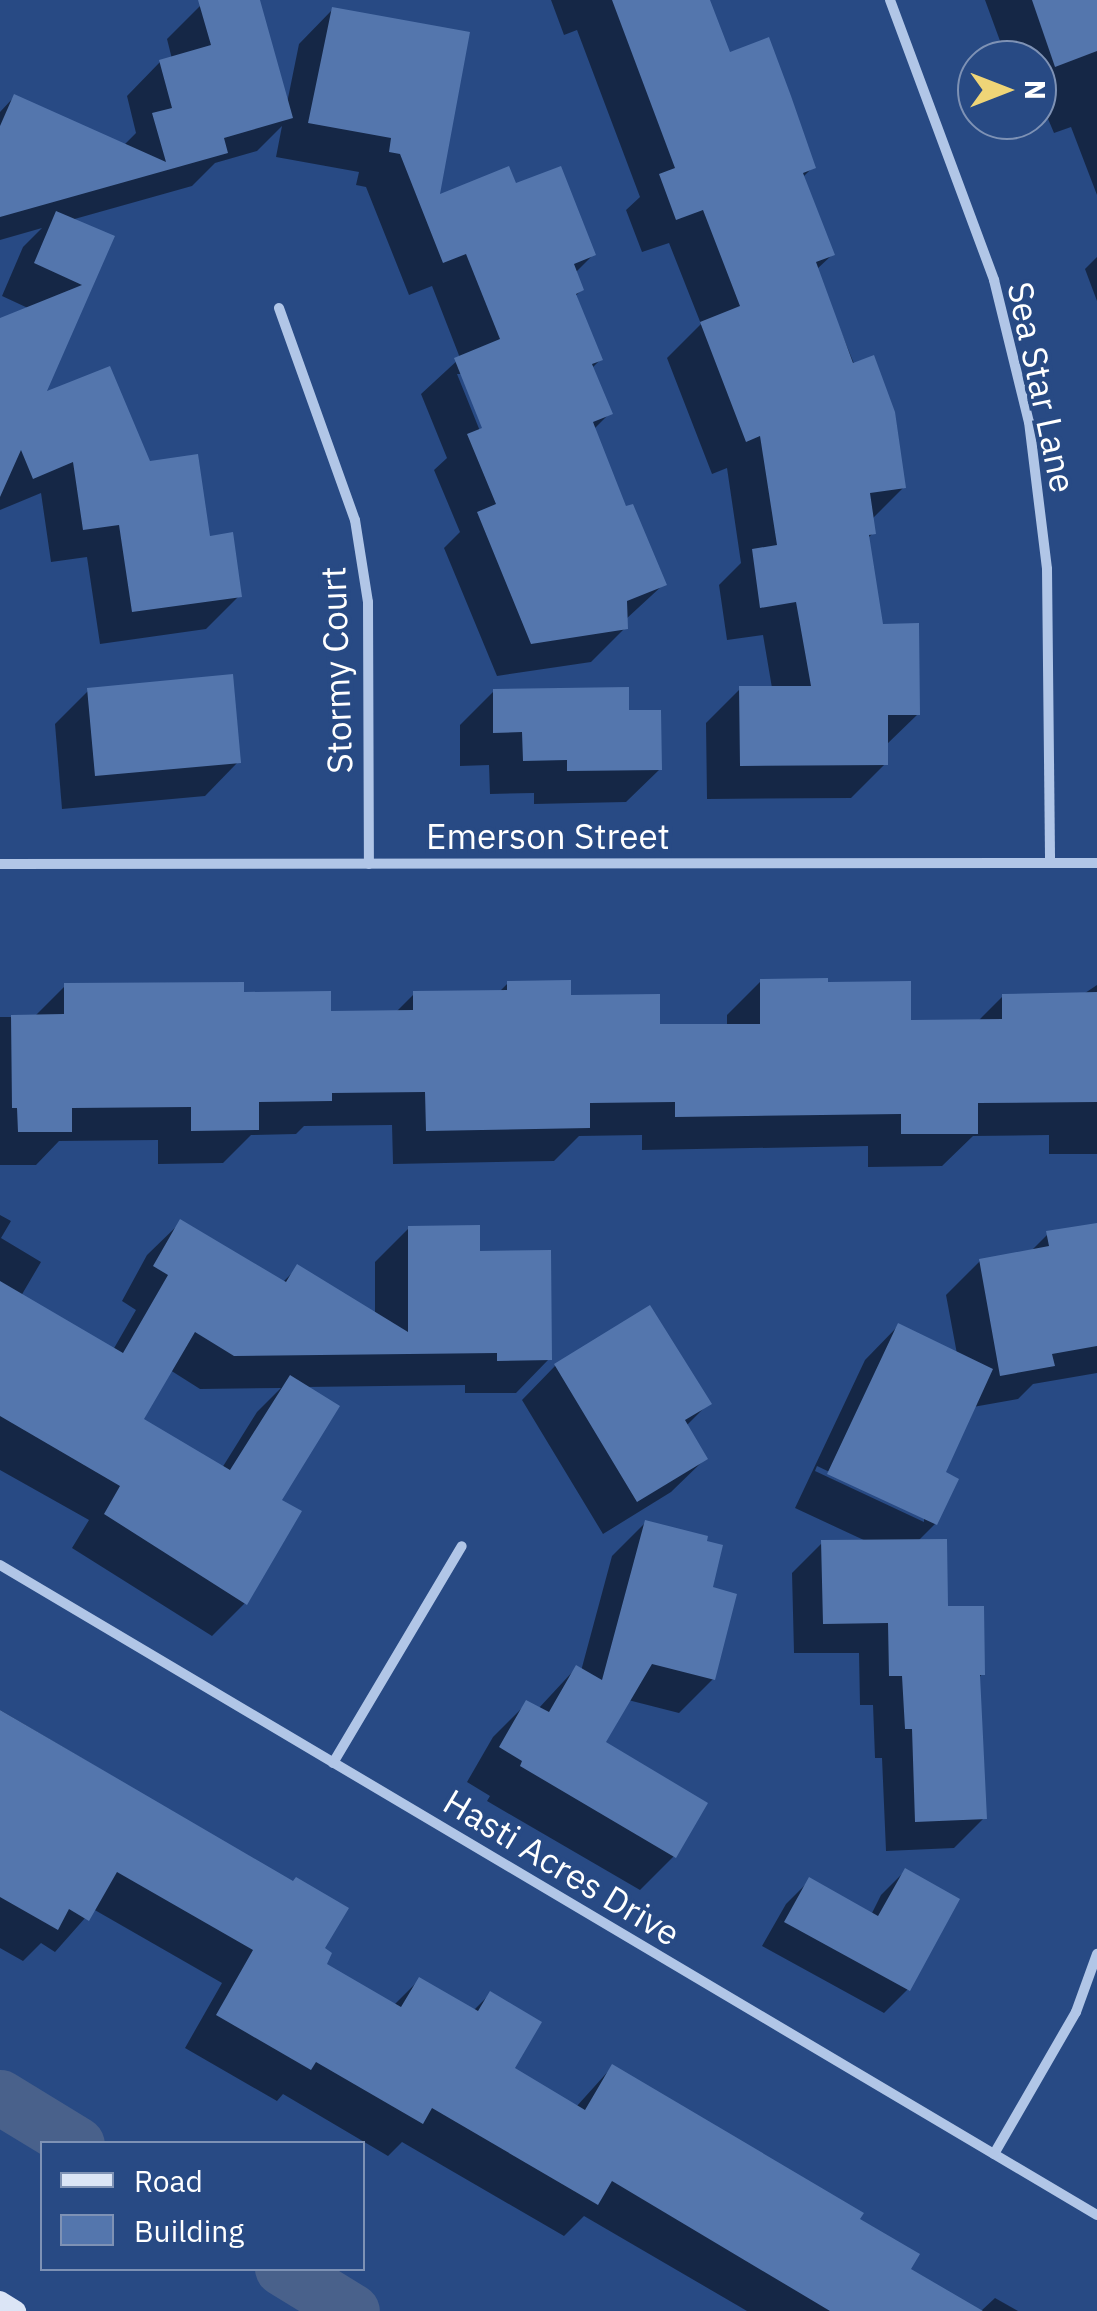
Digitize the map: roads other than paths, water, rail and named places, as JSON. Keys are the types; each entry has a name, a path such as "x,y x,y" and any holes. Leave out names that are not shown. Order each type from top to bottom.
{"street":[{"name":"Sea Star Lane","path":"890,0 994,280 1030,422 1047,570 1050,863"},
{"name":"Stormy Court","path":"279,308 355,520 368,602 369,864"},
{"name":"Emerson Street","path":"0,864 1097,863"},
{"path":"333,1763 462,1546"},
{"name":"Hasti Acres Drive","path":"0,1565 1097,2215"},
{"path":"994,2154 1076,2012 1097,1954"},
{"path":"0,2301 16,2311"}],"waterway":[{"path":"0,2097 72,2141"},
{"path":"287,2271 352,2311"}]}
